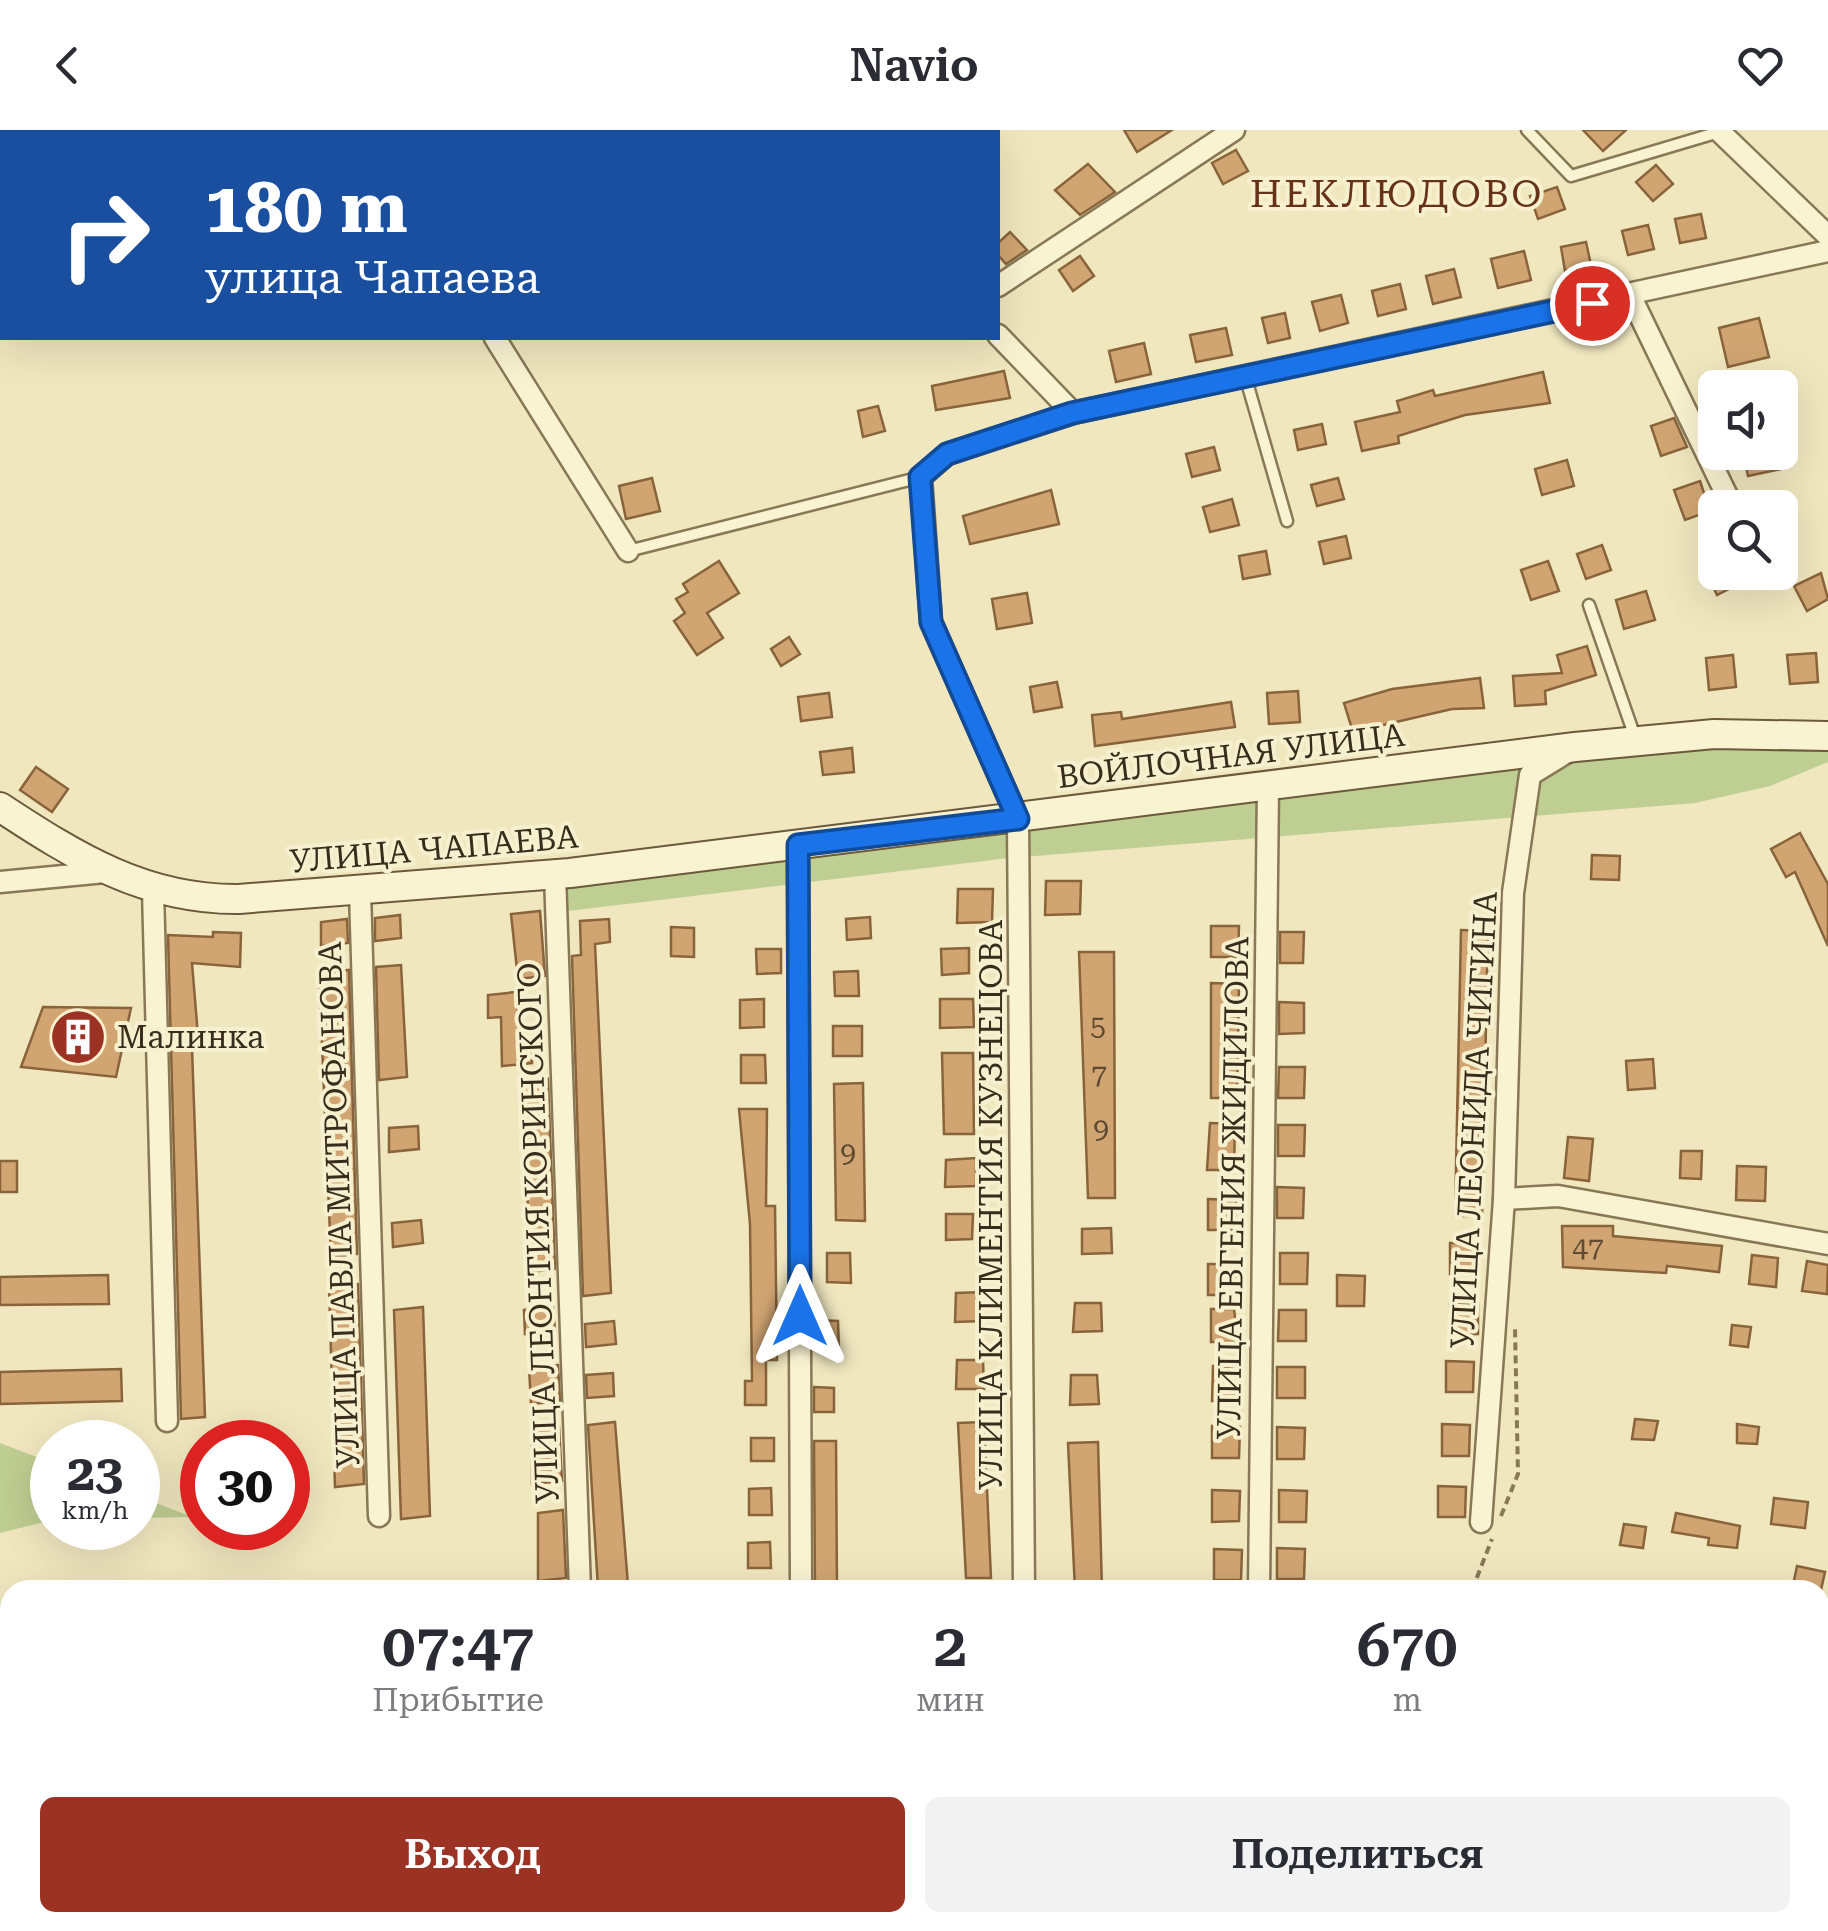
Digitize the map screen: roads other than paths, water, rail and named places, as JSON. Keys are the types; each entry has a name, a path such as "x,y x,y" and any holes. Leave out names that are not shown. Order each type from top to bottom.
{"street":[{"path":"1000,285 1234,130"},
{"path":"1719,131 1828,236"},
{"path":"1018,819 931,622 920,477 947,454 1072,413 1246,379 1828,251"},
{"path":"1630,295 1725,490"},
{"path":"1000,338 1072,413"},
{"path":"496,340 628,551"},
{"name":"ВОЙЛОЧНАЯ УЛИЦА","path":"895,834 1575,747 1714,734 1828,736"},
{"name":"УЛИЦА ЛЕОНИДА ЧИГИНА","path":"1480,1522 1504,1199 1513,893 1530,775 1575,747"},
{"name":"УЛИЦА ЕВГЕНИЯ ЖИДИЛОВА","path":"1259,1580 1268,786"},
{"name":"УЛИЦА ЧАПАЕВА","path":"0,807 105,872 153,890 208,900 360,892 555,874 895,834"},
{"name":"УЛИЦА КЛИМЕНТИЯ КУЗНЕЦОВА","path":"1018,819 1024,1580"},
{"path":"798,845 801,1580"},
{"path":"0,882 105,872"},
{"name":"УЛИЦА ЛЕОНТИЯ КОРИНСКОГО","path":"555,874 580,1580"},
{"path":"153,890 167,1421"},
{"name":"УЛИЦА ПАВЛА МИТРОФАНОВА","path":"360,892 379,1516"},
{"path":"1504,1199 1558,1196 1784,1240 1828,1244"}],"lane":[{"path":"1527,130 1570,176 1719,131"},
{"path":"1246,379 1287,521"},
{"path":"628,551 920,477"},
{"path":"1589,604 1636,742"}],"place":[{"name":"Малинка","path":"78,1037"}],"district":[{"name":"НЕКЛЮДОВО","path":"1397,194"}]}
